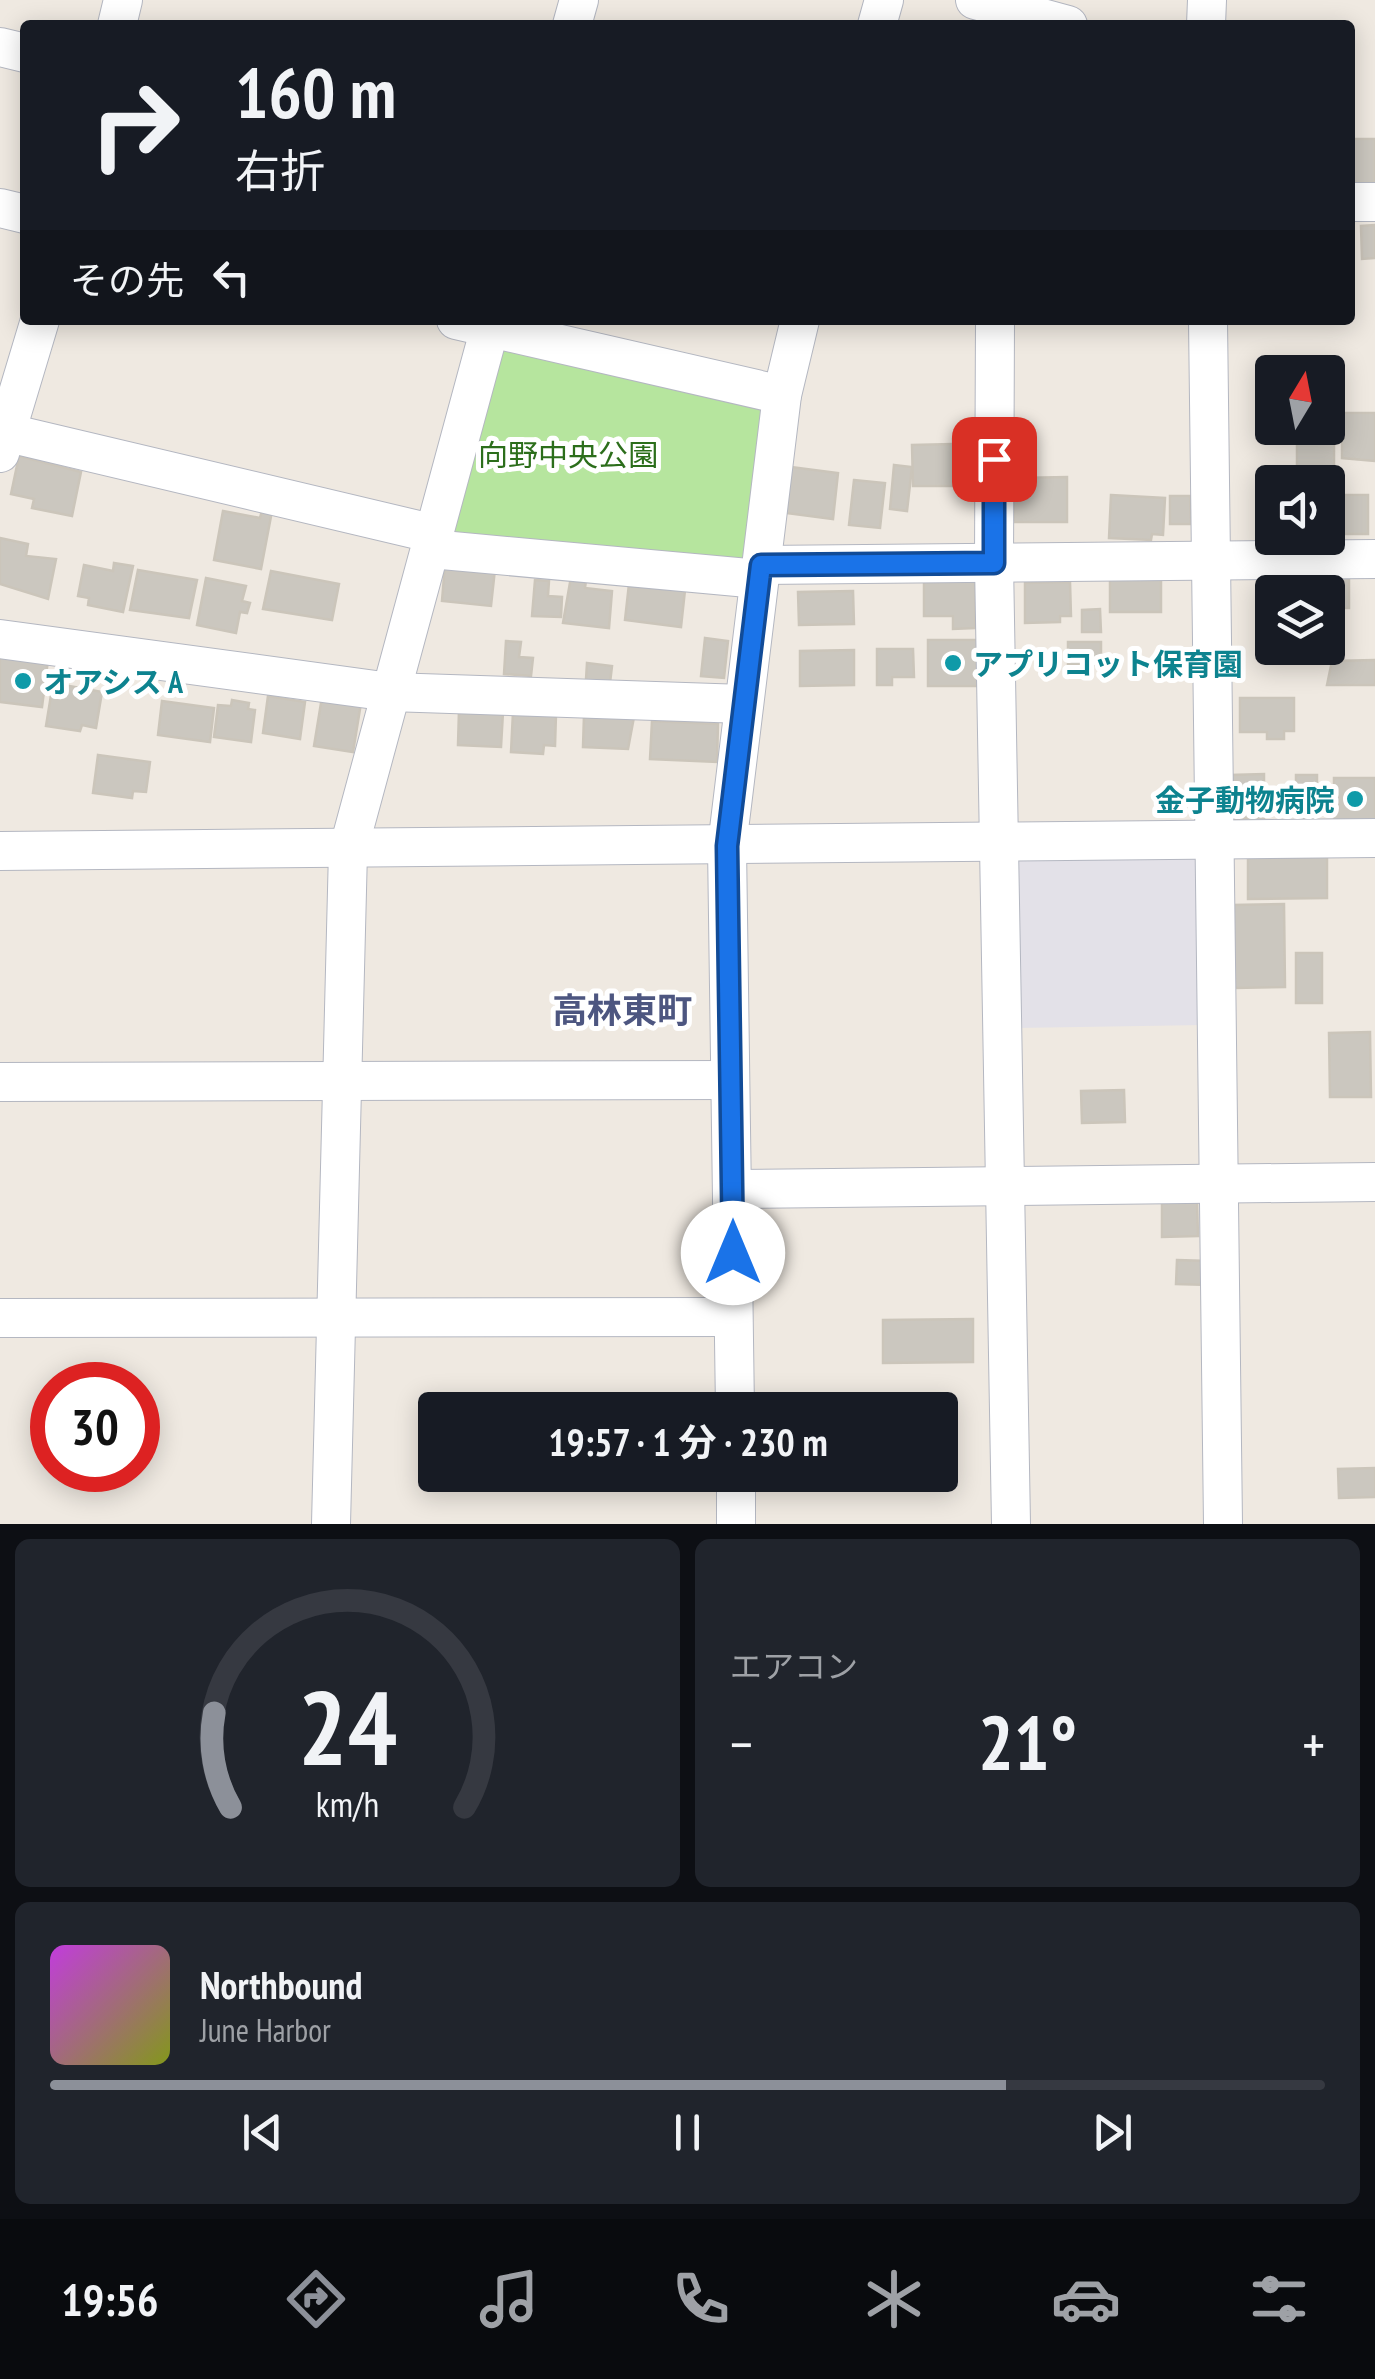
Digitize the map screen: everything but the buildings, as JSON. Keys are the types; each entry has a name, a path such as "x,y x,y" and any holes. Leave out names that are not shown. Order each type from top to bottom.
{"street":[{"path":"975,0 1049,20"},
{"path":"38,325 2,439 433,542 760,572 994,563 1375,559"},
{"path":"332,1524 348,851 433,542 479,325"},
{"path":"487,325 782,395"},
{"path":"735,1392 727,846 782,395 799,325"},
{"path":"995,325 994,563 1011,1524"},
{"path":"1208,325 1223,1524"},
{"path":"0,639 390,692 744,704"},
{"path":"0,851 348,851 1375,838"},
{"path":"0,1082 730,1080"},
{"path":"733,1189 1375,1182"},
{"path":"0,1318 734,1318"},
{"path":"736,1492 736,1524"}],"shaded area":[{"path":"1201,851 1204,1025 1014,1028 1011,854"}],"green space":[{"name":"向野中央公園","path":"498,344 769,403 743,569 451,535"}],"place":[{"name":"アプリコット保育園","path":"953,663"},
{"name":"オアシス A","path":"23,681"},
{"name":"金子動物病院","path":"1355,799"}],"district":[{"name":"高林東町","path":"622,1010"}],"route":[{"path":"733,1253 727,846 761,565 994,563 994,459"}]}
